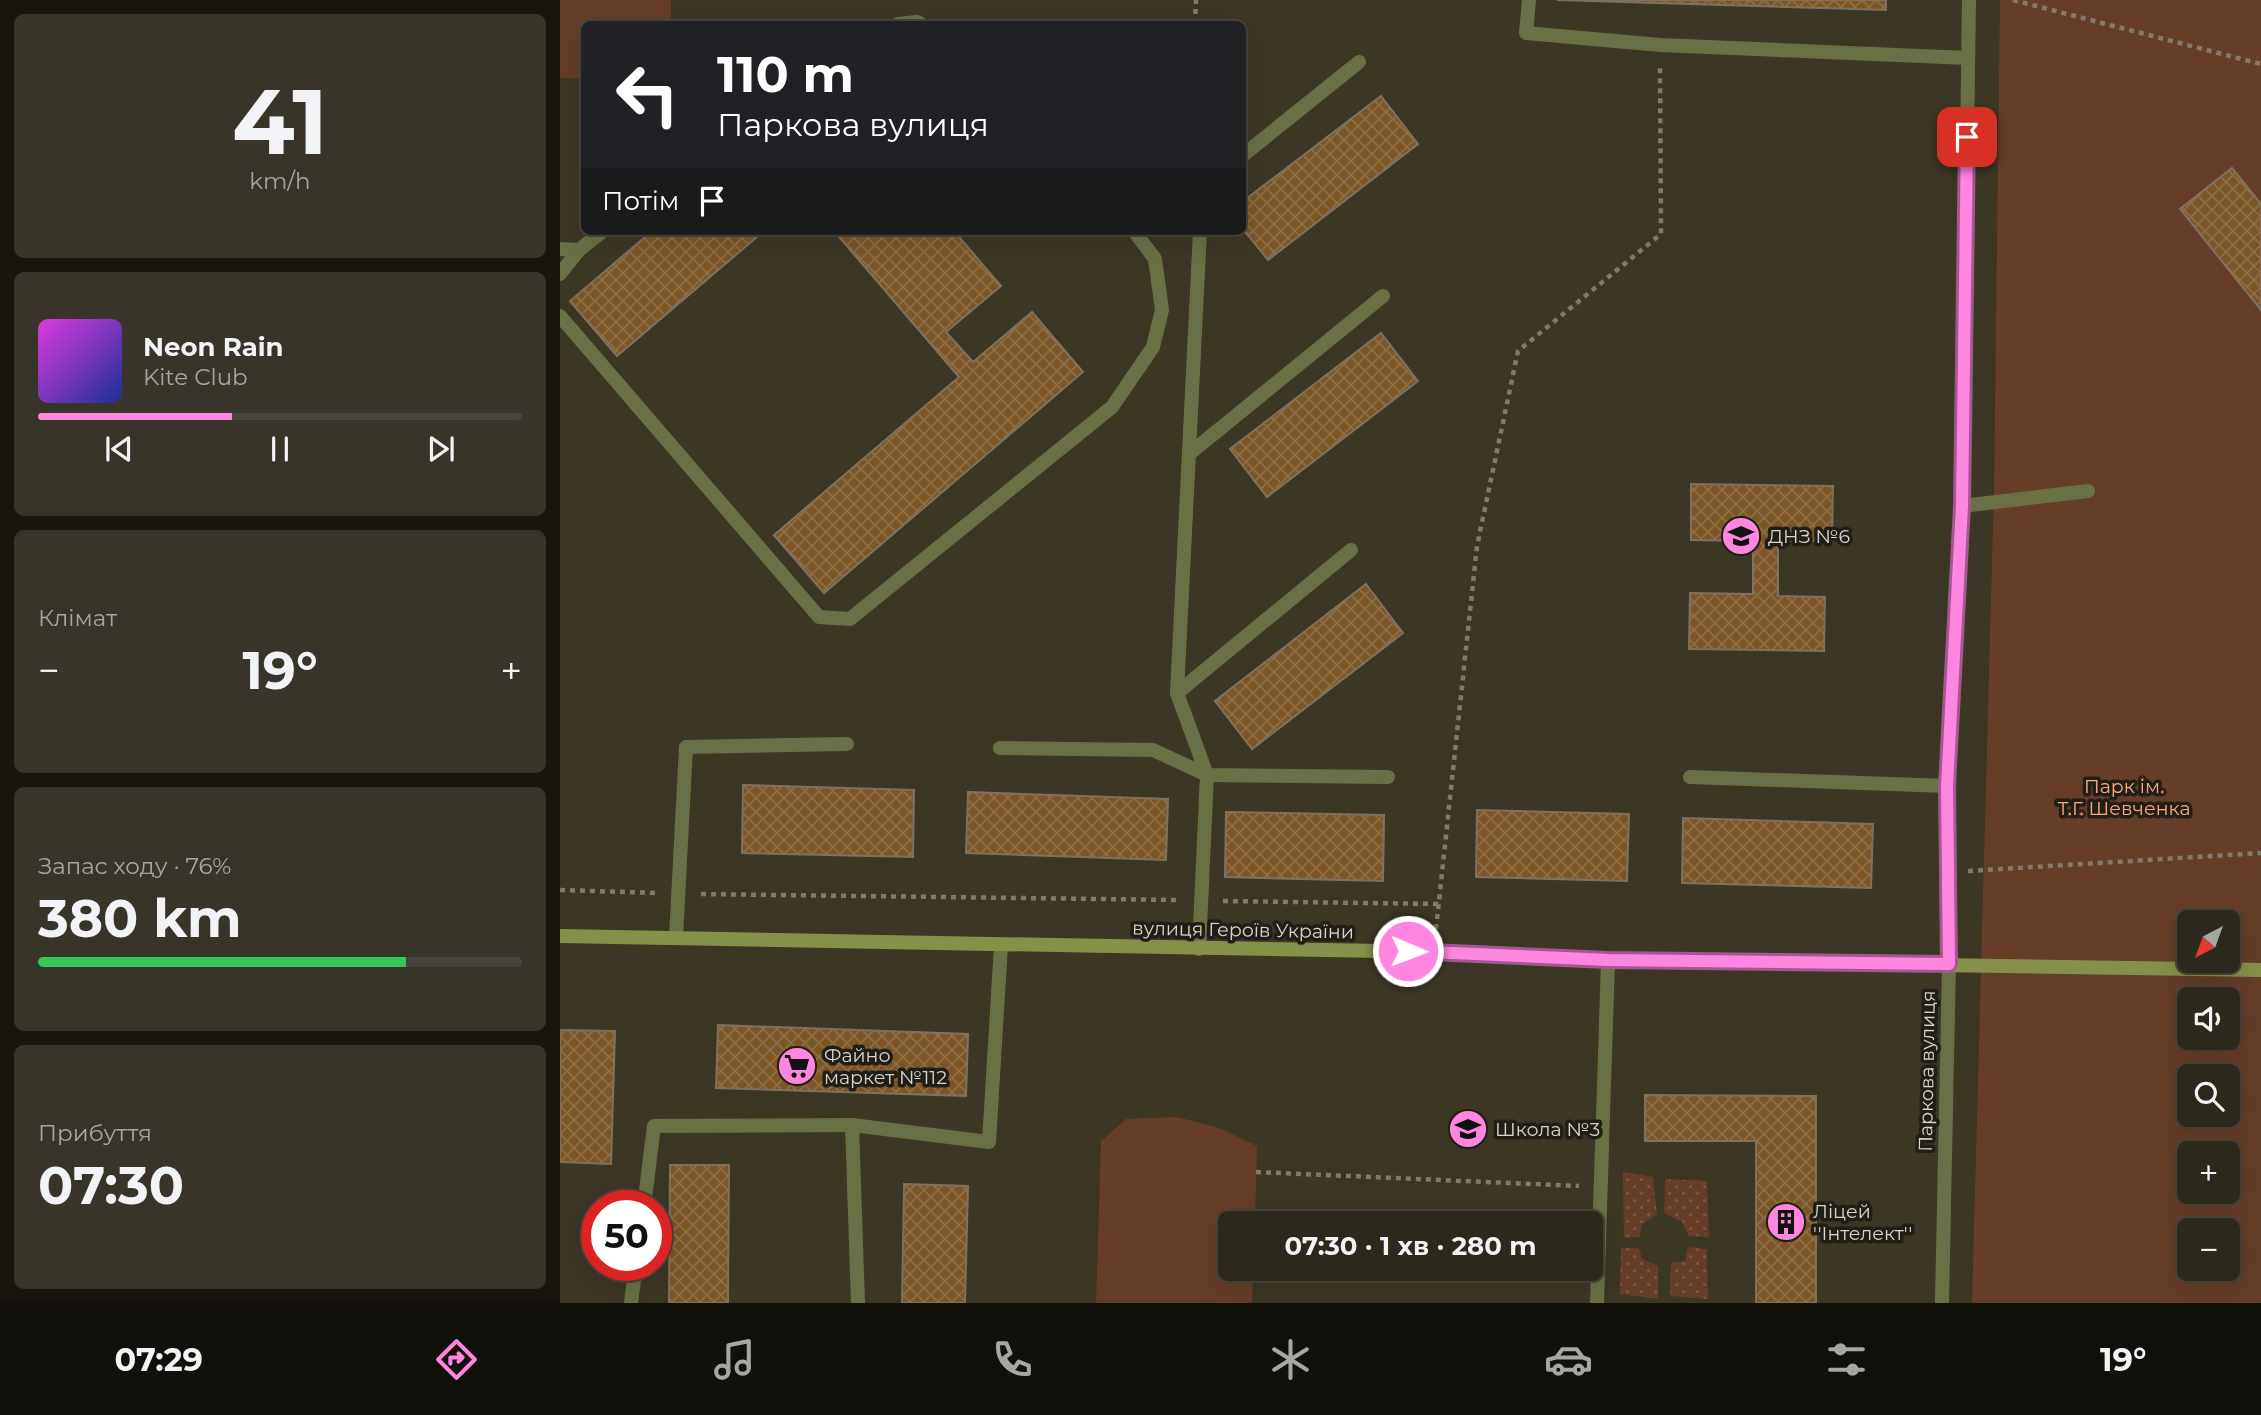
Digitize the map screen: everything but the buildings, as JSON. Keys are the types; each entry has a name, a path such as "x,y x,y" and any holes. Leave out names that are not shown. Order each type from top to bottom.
{"main road":[{"name":"вулиця Героїв України","path":"560,936 1434,952 1608,960 2261,970"}],"street":[{"path":"1528,0 1526,33 1660,45 1968,58"},
{"name":"Паркова вулиця","path":"1942,1303 1949,964 1947,786 1962,506 1969,0"},
{"path":"1246,153 1359,62"},
{"path":"560,274 579,250 598,235"},
{"path":"560,316 819,617 850,619 1112,407 1153,347 1162,310 1155,259 1137,235"},
{"path":"1199,949 1207,775 1177,693 1200,235"},
{"path":"560,249 579,250"},
{"path":"1189,454 1383,296"},
{"path":"1962,506 2088,491"},
{"path":"1177,693 1351,550"},
{"path":"676,937 686,747 847,744"},
{"path":"1000,748 1153,750 1207,775 1388,776"},
{"path":"1690,777 1947,786"},
{"path":"646,1190 654,1126 852,1125 989,1142 1001,944"},
{"path":"1597,1303 1608,960"},
{"path":"852,1125 858,1303"},
{"path":"631,1303 634,1281"}],"path":[{"path":"1195,21 1196,0"},
{"path":"2013,0 2261,64"},
{"path":"1434,952 1477,546 1518,351 1661,234 1660,45"},
{"path":"1947,873 2261,853"},
{"path":"560,890 678,894 1439,904"},
{"path":"1256,1172 1601,1187"}],"green space":[{"path":"560,0 671,0 671,21 581,21 581,79 560,78"},
{"name":"Парк ім. Т.Г. Шевченка","path":"2000,0 2261,0 2261,1303 1972,1303 1994,488"},
{"path":"1177,1117 1219,1128 1257,1146 1255,1211 1218,1211 1218,1281 1253,1281 1252,1303 1096,1303 1101,1141 1126,1119"},
{"path":"1623,1172 1653,1177 1657,1214 1641,1225 1640,1237 1624,1238"},
{"path":"1665,1179 1707,1181 1709,1237 1689,1236 1682,1222 1664,1213"},
{"path":"1688,1247 1707,1249 1708,1299 1670,1296 1671,1263 1685,1261"},
{"path":"1621,1248 1639,1248 1642,1259 1658,1266 1658,1299 1620,1294"}],"place":[{"name":"ДНЗ №6","path":"1741,536"},
{"name":"Файно маркет №112","path":"797,1066"},
{"name":"Школа №3","path":"1468,1129"},
{"name":"Ліцей ''Інтелект''","path":"1786,1222"}],"route":[{"path":"1408,951 1608,960 1949,964 1947,786 1962,506 1967,137"}]}
